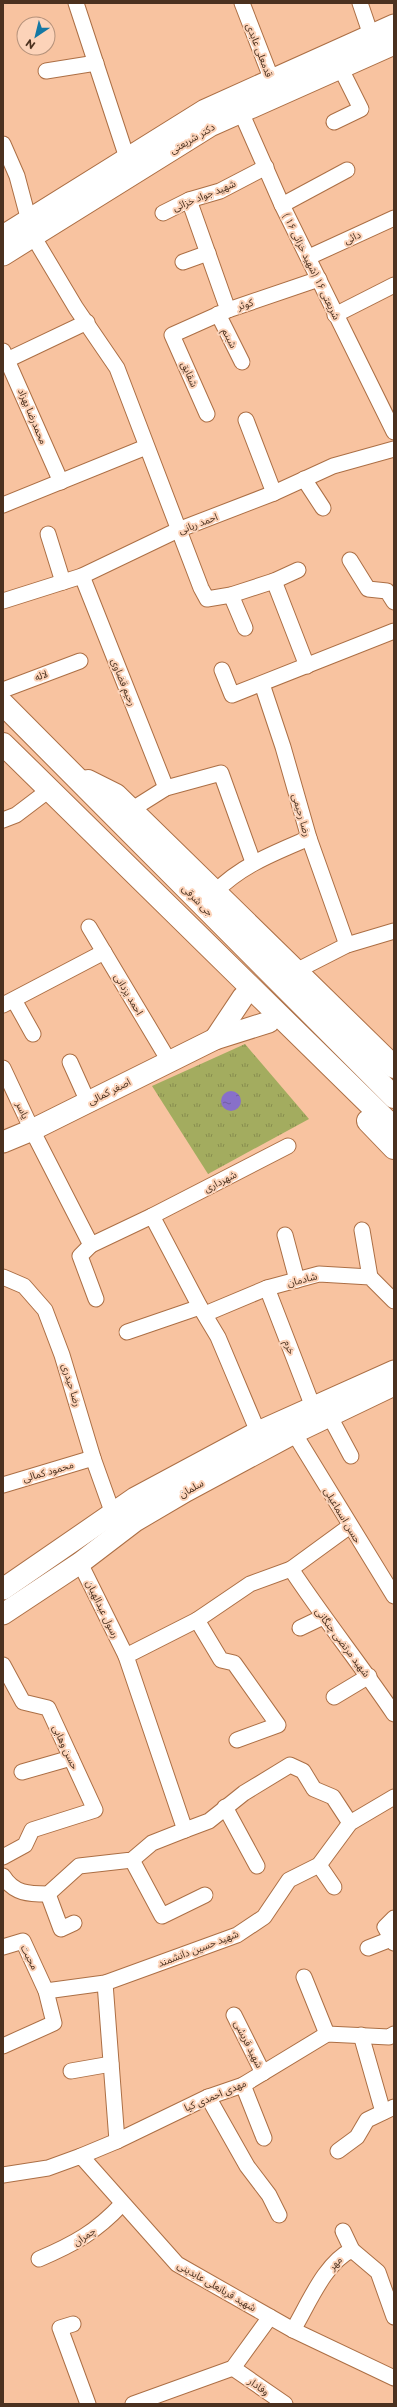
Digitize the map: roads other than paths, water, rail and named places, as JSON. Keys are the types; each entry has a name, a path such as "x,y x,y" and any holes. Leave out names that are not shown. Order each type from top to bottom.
{"main road":[{"name":"دکتر شریعتی","path":"3,255 31,228 130,166 205,110 238,105 381,43 394,24"},
{"name":"دکتر شریعتی","path":"3,236 31,228"},
{"name":"جی شرقی","path":"3,704 394,1097"},
{"path":"3,744 394,1128"},
{"path":"71,772 116,795 296,971 391,1060"},
{"path":"49,790 63,820 269,1022 394,1148"},
{"path":"215,1039 243,997"},
{"name":"اصغر کمالی","path":"3,1142 32,1130 215,1039 269,1022"},
{"name":"سلمان","path":"3,1614 80,1563 135,1521 186,1491 294,1433 321,1411 394,1370"},
{"name":"سلمان","path":"3,1589 135,1498 258,1432 394,1385"}],"street":[{"path":"76,3 130,166"},
{"name":"قدمعلی عابدی","path":"242,3 275,89"},
{"path":"360,3 381,43"},
{"path":"334,122 361,109 337,61"},
{"path":"46,71 96,62"},
{"name":"شریعتی ۱۶ (شهید خزائی ۱۶ )","path":"238,105 282,205 309,257 394,432"},
{"path":"3,144 17,176 31,228 76,308 117,368 178,530 207,599 231,595 274,581 298,570"},
{"name":"شهید جواد خزائی","path":"163,212 189,200 220,191 266,168"},
{"path":"282,205 347,170"},
{"name":"شبنم","path":"189,200 208,253 223,312 242,362"},
{"name":"دائی","path":"309,257 394,218"},
{"path":"183,262 208,253"},
{"name":"کوثر","path":"172,334 223,312 319,279"},
{"path":"336,315 394,285"},
{"path":"5,358 87,322"},
{"name":"شقایق","path":"172,334 207,414"},
{"name":"محمدرضا بهزاد","path":"5,358 61,482"},
{"path":"246,420 274,493"},
{"path":"3,505 146,446"},
{"name":"احمد ربانی","path":"3,601 82,576 178,530 274,493 333,466 394,449"},
{"path":"304,479 323,508"},
{"path":"48,534 63,582"},
{"path":"350,560 368,589 387,590 394,602"},
{"name":"رحیم قضاوی","path":"82,576 166,788"},
{"path":"274,581 307,666"},
{"path":"231,595 245,628"},
{"path":"222,670 232,694 262,684 394,631"},
{"name":"لاله","path":"3,690 80,661"},
{"name":"رضا رحیمی","path":"262,684 283,747 308,838 347,945"},
{"path":"131,810 166,788 221,773 253,862"},
{"path":"3,820 16,815 49,790"},
{"path":"215,892 228,880 253,862 308,838"},
{"name":"احمد یزدانی","path":"90,927 169,1061"},
{"path":"296,971 347,945 394,931"},
{"path":"32,1034 8,1003 104,952"},
{"path":"70,1062 88,1102"},
{"name":"یاسر","path":"3,1068 32,1130 91,1245"},
{"name":"شهرداری","path":"91,1245 152,1216 288,1146"},
{"path":"152,1216 202,1311 218,1336 258,1432"},
{"path":"362,1230 370,1277 394,1301"},
{"path":"285,1235 297,1280"},
{"path":"91,1245 80,1256 96,1298"},
{"name":"شادمان","path":"127,1332 202,1311 267,1288 319,1274 370,1277"},
{"name":"رضا حیدری","path":"6,1282 24,1286 45,1310 62,1355 93,1458 113,1514"},
{"name":"خرم","path":"267,1288 321,1411 351,1456"},
{"name":"حسن اسماعیلی","path":"294,1433 394,1596"},
{"name":"محمود کمالی","path":"3,1485 93,1458"},
{"path":"126,1656 197,1620 250,1584 292,1569 350,1526"},
{"name":"رسول عبدالهیان","path":"80,1563 126,1656 185,1830"},
{"name":"شهید مرتضی چنگانی","path":"292,1569 323,1617 369,1676 394,1714"},
{"path":"300,1628 323,1617"},
{"path":"197,1620 221,1660 234,1663 278,1725 237,1740"},
{"name":"حسن وهابی","path":"3,1665 23,1702 48,1708 95,1810 55,1824 32,1830 25,1845 3,1858"},
{"path":"334,1697 369,1676"},
{"path":"22,1772 71,1758"},
{"path":"3,1876 9,1885 24,1894 48,1894 79,1866 132,1860 152,1843 209,1821 226,1807 290,1765 302,1771 314,1789 333,1796 350,1823"},
{"name":"شهید حسین دانشمند","path":"46,1991 105,1983 237,1935 264,1917 289,1880 319,1865 350,1823 394,1797"},
{"path":"226,1807 257,1866"},
{"path":"132,1860 162,1916 205,1895"},
{"path":"319,1865 334,1887"},
{"path":"48,1894 61,1930 74,1923"},
{"path":"368,1948 392,1941 385,1927 394,1918"},
{"name":"محبت","path":"3,1948 23,1941 46,1991"},
{"path":"304,1977 327,2034 388,2037 394,2034"},
{"path":"105,1983 118,2141"},
{"path":"3,2046 54,2023 46,1991"},
{"name":"شهید قریشی","path":"234,2015 263,2073"},
{"name":"مهدی احمدی کیا","path":"81,2156 118,2141 208,2097 243,2085 327,2034"},
{"path":"338,2151 357,2137 367,2120 388,2110 361,2035"},
{"path":"71,2071 111,2064"},
{"path":"243,2085 264,2138"},
{"path":"208,2097 247,2166 269,2195 279,2215"},
{"path":"3,2175 48,2168 81,2156"},
{"name":"شهید قربانعلی عابدینی","path":"81,2156 122,2204 177,2264 293,2330 394,2378"},
{"name":"چمران","path":"39,2259 74,2244 107,2220 122,2204"},
{"path":"343,2231 352,2250"},
{"name":"مهر","path":"293,2330 330,2266 341,2255 352,2250 378,2272 394,2317"},
{"path":"133,2404 233,2368 270,2317"},
{"path":"73,2324 60,2328 88,2404"},
{"name":"وفادار","path":"233,2368 285,2404"}],"water":[{"path":"231,1091 238,1094 241,1101 238,1108 231,1111 224,1108 221,1101 224,1094"}]}
